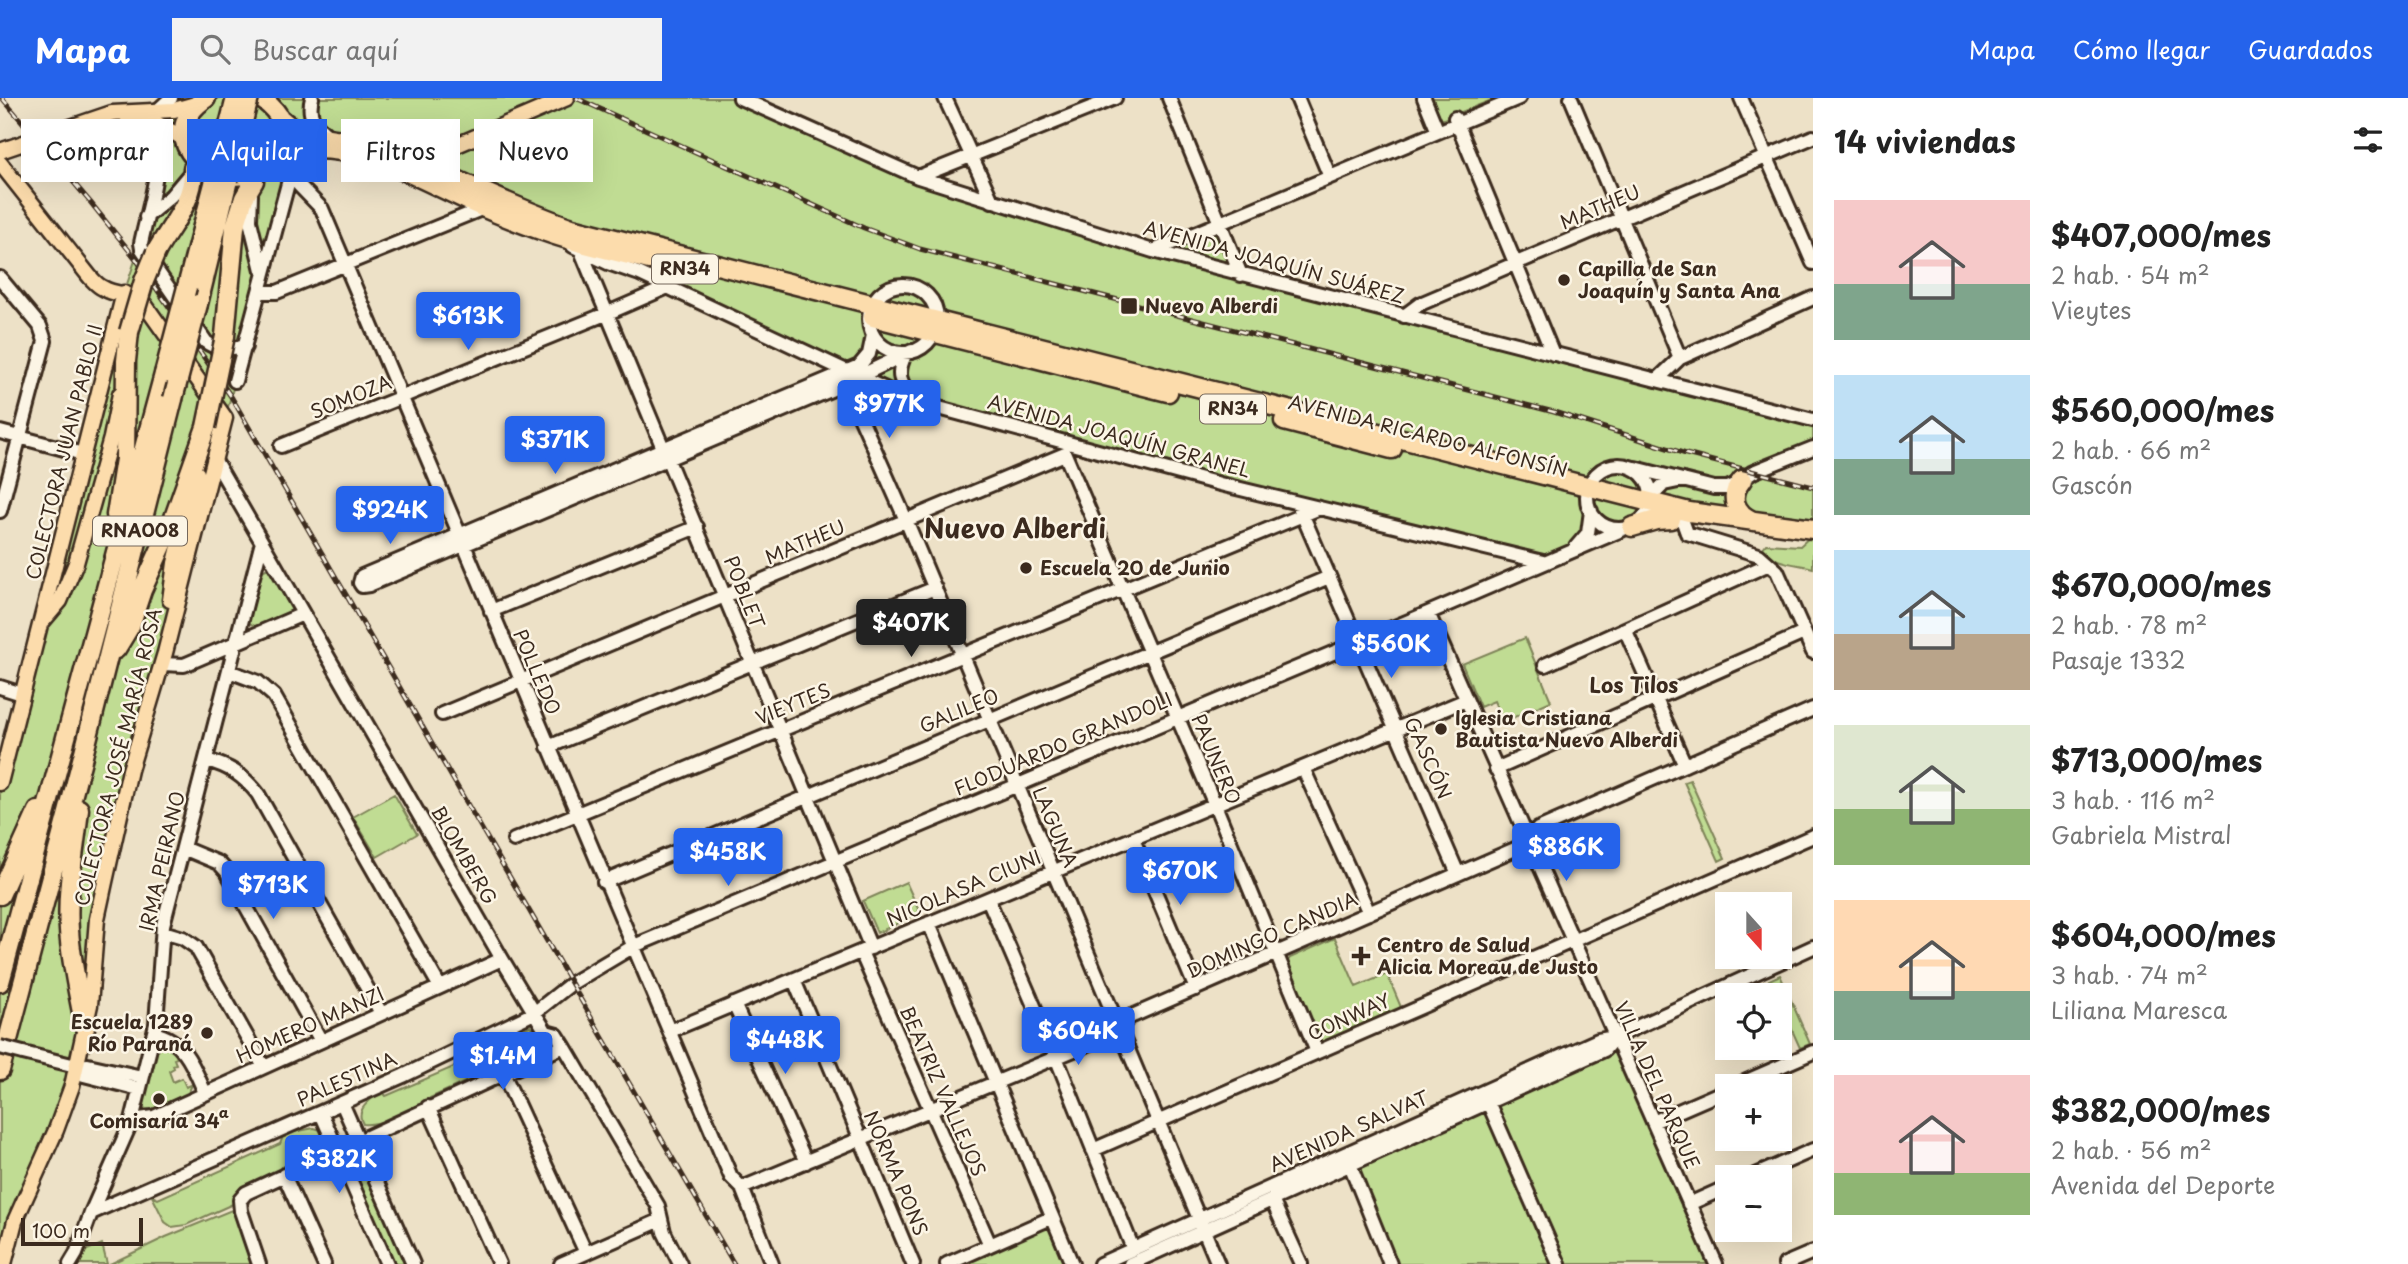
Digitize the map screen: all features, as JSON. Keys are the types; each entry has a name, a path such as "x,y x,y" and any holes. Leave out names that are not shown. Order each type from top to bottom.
{"highway":[{"name":"RNA008","path":"232,119 236,98"},
{"name":"RNA008","path":"242,119 249,98"},
{"path":"187,136 185,120 204,99"},
{"name":"AVENIDA RICARDO ALFONSÍN","path":"273,104 284,119"},
{"path":"116,557 115,522 125,459 125,362 129,332 144,281 156,253 190,196 194,182"},
{"name":"RNA008","path":"0,982 187,287 221,182"},
{"name":"RNA008","path":"0,1070 198,304 221,182"},
{"path":"107,664 130,626 142,590 171,526 204,434 225,336 235,227 244,198 253,182"},
{"name":"AVENIDA RICARDO ALFONSÍN","path":"436,182 484,208 547,232 935,326 1589,499 1650,504 1813,529"},
{"name":"AVENIDA RICARDO ALFONSÍN","path":"449,182 572,228 870,310"},
{"path":"1742,480 1737,487 1735,504 1745,517 1753,521"},
{"name":"AVENIDA RICARDO ALFONSÍN","path":"1650,504 1677,520 1813,537"},
{"name":"RN34","path":"1628,528 1656,520 1677,520"},
{"path":"83,756 79,814 72,854 69,928 85,1028"},
{"name":"RNA008","path":"0,895 30,824 52,786"}],"main road":[{"path":"460,144 568,98"},
{"path":"0,151 112,113 155,116 204,99"},
{"path":"155,116 187,151"},
{"path":"0,163 90,277 102,288 124,293"},
{"name":"COLECTORA JOSÉ MARÍA ROSA","path":"4,1264 15,1221 56,1130 72,1087 90,1006 97,919 131,770 163,659 225,418 145,305 134,295 124,293"},
{"name":"COLECTORA JUAN PABLO II","path":"0,783 3,761 23,694 124,293"},
{"path":"40,624 60,601 76,564 111,438 125,362"},
{"path":"163,659 175,563 204,434"}],"street":[{"path":"171,98 155,116 158,153 141,243 144,253 206,342 221,349 245,347"},
{"path":"312,98 312,119"},
{"path":"946,98 992,201"},
{"path":"918,177 1115,98"},
{"path":"1169,98 1241,275"},
{"path":"1297,98 1328,174"},
{"path":"1424,98 1437,129"},
{"path":"1456,121 1503,98"},
{"path":"1148,250 1456,121 1519,98"},
{"path":"1571,98 1679,358"},
{"path":"1741,98 1813,263"},
{"name":"AVENIDA JOAQUÍN SUÁREZ","path":"745,99 918,177 1148,250 1813,420"},
{"path":"1456,121 1553,354"},
{"name":"MATHEU","path":"1404,316 1420,304 1813,137"},
{"path":"146,218 176,190 187,159"},
{"path":"254,182 250,221 263,277"},
{"path":"235,381 288,182"},
{"name":"POLLEDO","path":"296,182 322,209 604,882 634,946 731,1177 742,1188 772,1264"},
{"path":"259,292 278,292 484,208"},
{"name":"AVENIDA JOAQUÍN GRANEL","path":"547,232 581,251 668,287 846,375 917,400 1068,449 1544,562"},
{"name":"POBLET","path":"581,251 835,861 866,950"},
{"path":"0,278 40,326 45,341 0,511"},
{"path":"461,540 365,587 360,583 362,576 461,540 846,375 909,353 926,343 935,326 935,309 930,299 914,286 893,286 883,291 870,310 872,346 864,361 846,375"},
{"name":"SOMOZA","path":"281,446 668,287"},
{"path":"1657,380 1679,358 1813,298"},
{"path":"873,335 878,342 894,351 909,353"},
{"path":"909,353 899,370 899,378 902,385 917,400"},
{"name":"LAGUNA","path":"846,375 1217,1264"},
{"path":"0,432 83,454"},
{"path":"1628,467 1714,488 1727,488 1762,467 1813,448"},
{"name":"MATHEU","path":"442,714 726,597 1068,449"},
{"name":"PAUNERO","path":"1068,449 1123,589 1317,1052"},
{"name":"BLOMBERG","path":"214,459 534,1013 546,1032 557,1035 658,1206 664,1232 680,1264"},
{"name":"AVENIDA RICARDO ALFONSÍN","path":"1628,467 1619,466 1597,474 1589,499 1604,526 1628,528"},
{"path":"1628,467 1645,478 1650,487 1650,504"},
{"path":"1628,528 1664,484 1683,480"},
{"path":"1573,550 1588,533 1589,499"},
{"name":"GASCÓN","path":"1297,502 1458,874"},
{"name":"VIEYTES","path":"514,840 1320,508"},
{"path":"1677,520 1687,533 1759,555 1777,571 1813,652"},
{"path":"491,611 697,527"},
{"name":"FLODUARDO GRANDOLI","path":"572,983 634,946 1628,528"},
{"name":"IRMA PEIRANO","path":"70,1264 132,1120 154,1032 163,932 262,542"},
{"path":"1545,665 1769,564"},
{"name":"GALILEO","path":"604,882 1329,576"},
{"path":"548,747 934,588"},
{"name":"VILLA DEL PARQUE","path":"1428,613 1716,1264"},
{"path":"163,659 184,665 303,614"},
{"path":"1625,629 1685,765"},
{"path":"1496,769 1804,633"},
{"path":"229,671 258,682 274,696 440,987"},
{"path":"0,687 23,694"},
{"name":"NICOLASA CIUNI","path":"670,1031 1466,700"},
{"name":"DOMINGO CANDIA","path":"742,1188 1110,1035 1130,1017 1522,846 1538,830 1813,709"},
{"path":"206,760 244,777 258,794 381,1013"},
{"path":"1303,768 1370,913"},
{"name":"CONWAY","path":"1093,1150 1813,836"},
{"path":"1133,839 1196,989"},
{"path":"183,848 219,863 227,872 321,1041"},
{"path":"988,899 1056,1057 1134,1260"},
{"path":"929,923 1072,1264"},
{"path":"163,932 183,938 196,947 264,1067"},
{"name":"AVENIDA SALVAT","path":"1100,1264 1134,1260 1201,1225 1598,1040 1615,1037 1813,947"},
{"name":"BEATRIZ VALLEJOS","path":"866,950 930,1110 990,1245"},
{"name":"HOMERO MANZI","path":"132,1120 154,1116 502,959"},
{"name":"NORMA PONS","path":"794,980 913,1264"},
{"name":"PALESTINA","path":"91,1213 321,1113 534,1013 572,983"},
{"path":"734,1004 806,1162"},
{"path":"154,1032 170,1038 182,1049 205,1093"},
{"name":"AVENIDA SALVAT","path":"1201,1225 1272,1199 1347,1159 1488,1102 1604,1049 1615,1037"},
{"path":"259,1264 240,1211 240,1200 246,1193 564,1046"},
{"path":"0,1047 76,1066 84,1075 140,1083"},
{"path":"1763,1074 1813,1052"},
{"path":"503,1073 586,1253"},
{"path":"1653,1122 1715,1095"},
{"path":"1488,1102 1559,1264"},
{"path":"342,1103 413,1264"},
{"path":"428,1107 499,1264"},
{"path":"321,1113 387,1264"},
{"path":"1779,1165 1813,1150"},
{"path":"1347,1159 1390,1264"},
{"path":"284,1175 324,1264"},
{"path":"1689,1204 1715,1192"},
{"path":"1272,1199 1301,1264"},
{"path":"947,1264 1051,1218"},
{"path":"561,1264 661,1220"},
{"path":"1785,1264 1813,1252"}],"green space":[{"path":"171,98 740,98 918,177 1153,251 1813,420 1813,448 1754,472 1813,487 1813,529 1753,521 1734,485 1673,481 1643,519 1544,562 939,408 445,182 460,182 460,119 341,119 341,148 327,153 327,119 187,119 187,182 295,182 235,381 130,770 72,1086 0,1264 0,783 124,293 141,243 154,182 173,182 173,119 156,119"},
{"path":"1428,98 1497,98 1441,120"},
{"path":"1219,230 1231,263 1178,250 1182,243"},
{"path":"1670,484 1727,491 1733,512 1660,497"},
{"path":"1811,536 1813,568 1778,560 1763,548 1766,544 1800,546"},
{"path":"271,569 294,606 291,612 274,622 255,626 246,617 258,573"},
{"path":"1525,638 1551,701 1503,722 1494,701 1480,707 1462,664"},
{"path":"1690,780 1725,858 1719,861 1684,782"},
{"path":"394,794 417,834 377,857 353,817"},
{"path":"906,882 920,913 877,933 863,901"},
{"path":"1335,938 1356,987 1387,974 1403,1012 1327,1045 1316,1039 1285,965 1290,958"},
{"path":"1780,975 1783,983 1770,983 1769,980"},
{"path":"1792,1003 1810,1044 1800,1048 1792,1030"},
{"path":"530,1026 542,1038 555,1041 546,1048 544,1046 430,1098 430,1102 397,1117 380,1123 363,1124 362,1109 381,1090 386,1096 456,1066 454,1059"},
{"path":"1615,1037 1716,1264 1390,1264 1350,1165"},
{"path":"163,1041 173,1048 177,1058 174,1059 174,1068 169,1071 173,1082 182,1078 186,1087 191,1087 187,1095 153,1109 146,1109 141,1106 155,1045"},
{"path":"314,1128 321,1130 324,1141 304,1162 247,1187 238,1193 235,1203 186,1225 172,1227 165,1222 152,1196 158,1199 280,1144 284,1134"},
{"path":"352,1154 361,1157 409,1264 390,1264 347,1161"},
{"path":"234,1209 253,1264 110,1264 166,1237"},
{"path":"1049,1222 1068,1264 956,1264"},
{"path":"102,1244 107,1264 81,1264 80,1261 87,1250"}],"railway":[{"path":"2,98 136,259 232,398 734,1264"},
{"path":"576,98 864,228 920,249 1554,412 1686,454 1813,487"}],"place":[{"name":"Capilla de San Joaquín y Santa Ana","path":"1564,280"},
{"name":"Nuevo Alberdi","path":"1129,306"},
{"name":"Escuela 20 de Junio","path":"1026,568"},
{"name":"Iglesia Cristiana Bautista Nuevo Alberdi","path":"1441,729"},
{"name":"Centro de Salud Alicia Moreau de Justo","path":"1361,956"},
{"name":"Escuela 1289 Río Paraná","path":"207,1033"},
{"name":"Comisaría 34ª","path":"159,1099"}],"district":[{"name":"Nuevo Alberdi","path":"1015,529"},
{"name":"Los Tilos","path":"1634,686"}]}
